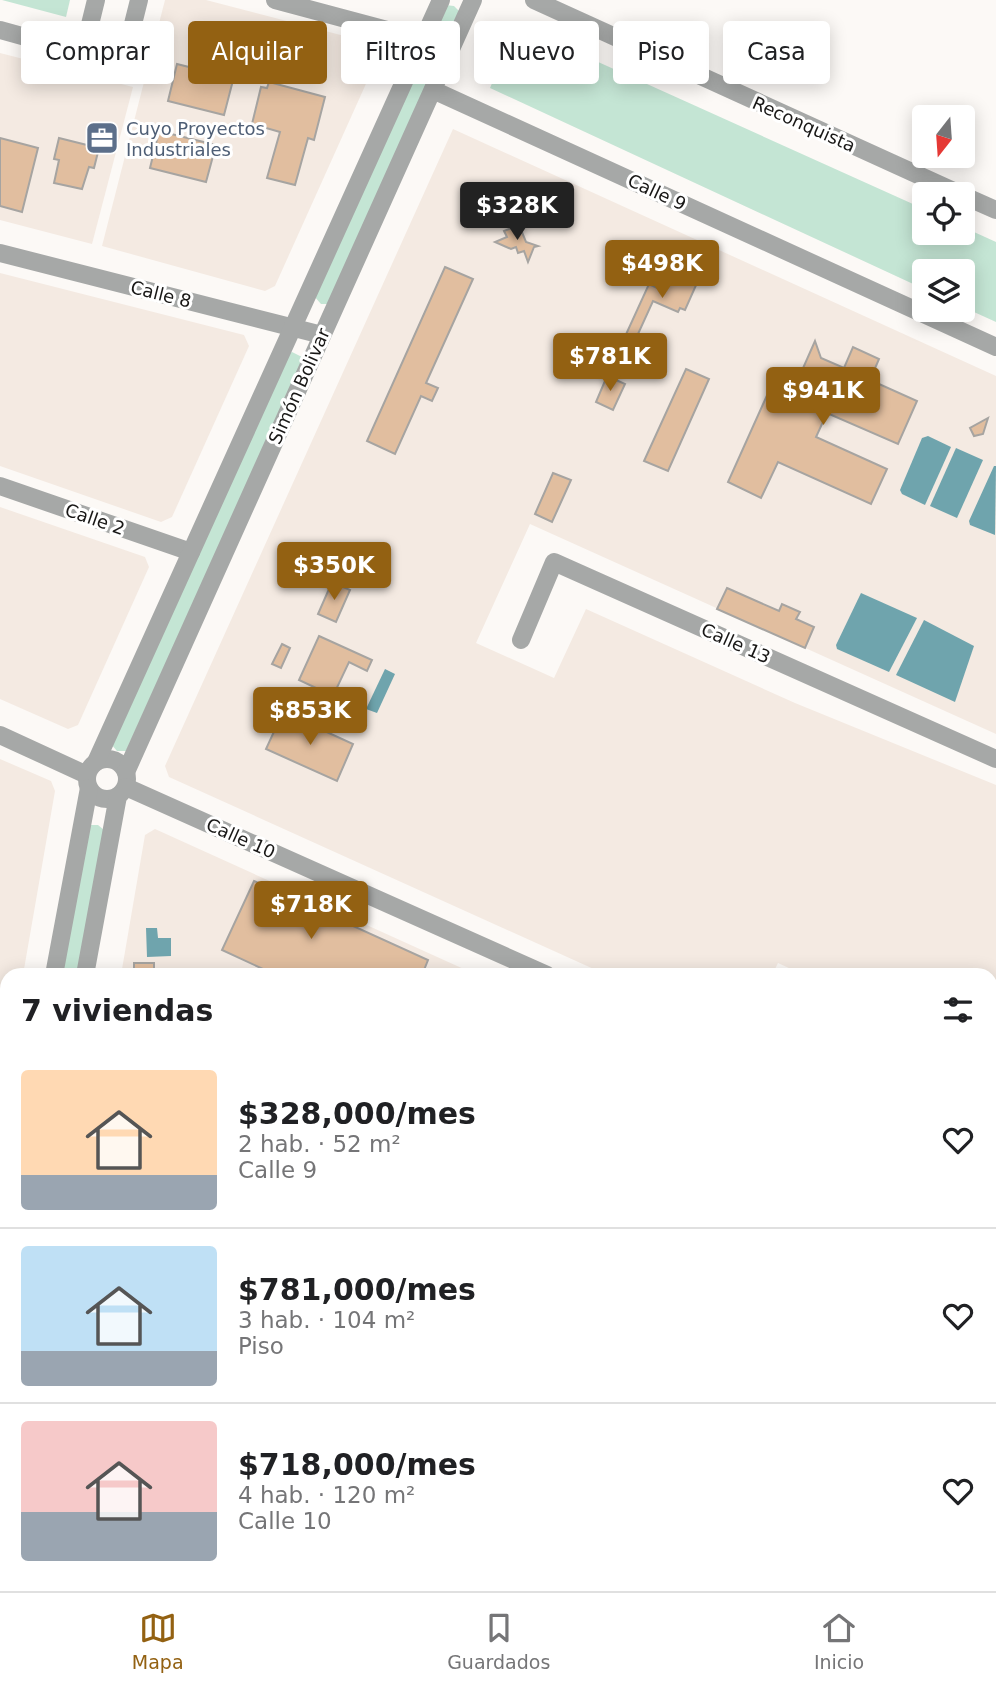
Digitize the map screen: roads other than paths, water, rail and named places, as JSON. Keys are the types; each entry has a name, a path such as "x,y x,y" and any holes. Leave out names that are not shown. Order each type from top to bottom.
{"street":[{"path":"91,21 96,0"},
{"path":"134,21 139,0"},
{"path":"275,0 353,21"},
{"name":"Simón Bolivar","path":"431,21 441,0"},
{"name":"Simón Bolivar","path":"460,29 473,0"},
{"name":"Reconquista","path":"534,0 933,182"},
{"path":"0,30 21,36"},
{"name":"Simón Bolivar","path":"55,968 91,775 403,84"},
{"name":"Simón Bolivar","path":"86,968 123,785 436,84"},
{"name":"Calle 9","path":"433,90 996,347"},
{"name":"Reconquista","path":"975,201 996,211"},
{"name":"Calle 8","path":"0,253 322,335"},
{"name":"Calle 2","path":"0,486 191,552"},
{"name":"Calle 13","path":"521,640 554,562 996,759"},
{"path":"0,736 91,775 99,798 123,785 110,759 91,775"},
{"name":"Calle 10","path":"123,785 531,968"}],"water":[{"path":"928,436 951,447 925,505 902,494 900,490 922,438"},
{"path":"956,448 983,460 957,518 930,506"},
{"path":"994,466 995,535 970,525 969,521"},
{"path":"861,593 917,618 889,672 837,649 836,645"},
{"path":"924,620 974,646 955,702 896,675"},
{"path":"385,669 395,674 377,713 366,709"},
{"path":"146,928 157,928 158,938 171,938 171,956 147,957"}],"place":[{"name":"Cuyo Proyectos Industriales","path":"102,138"}]}
